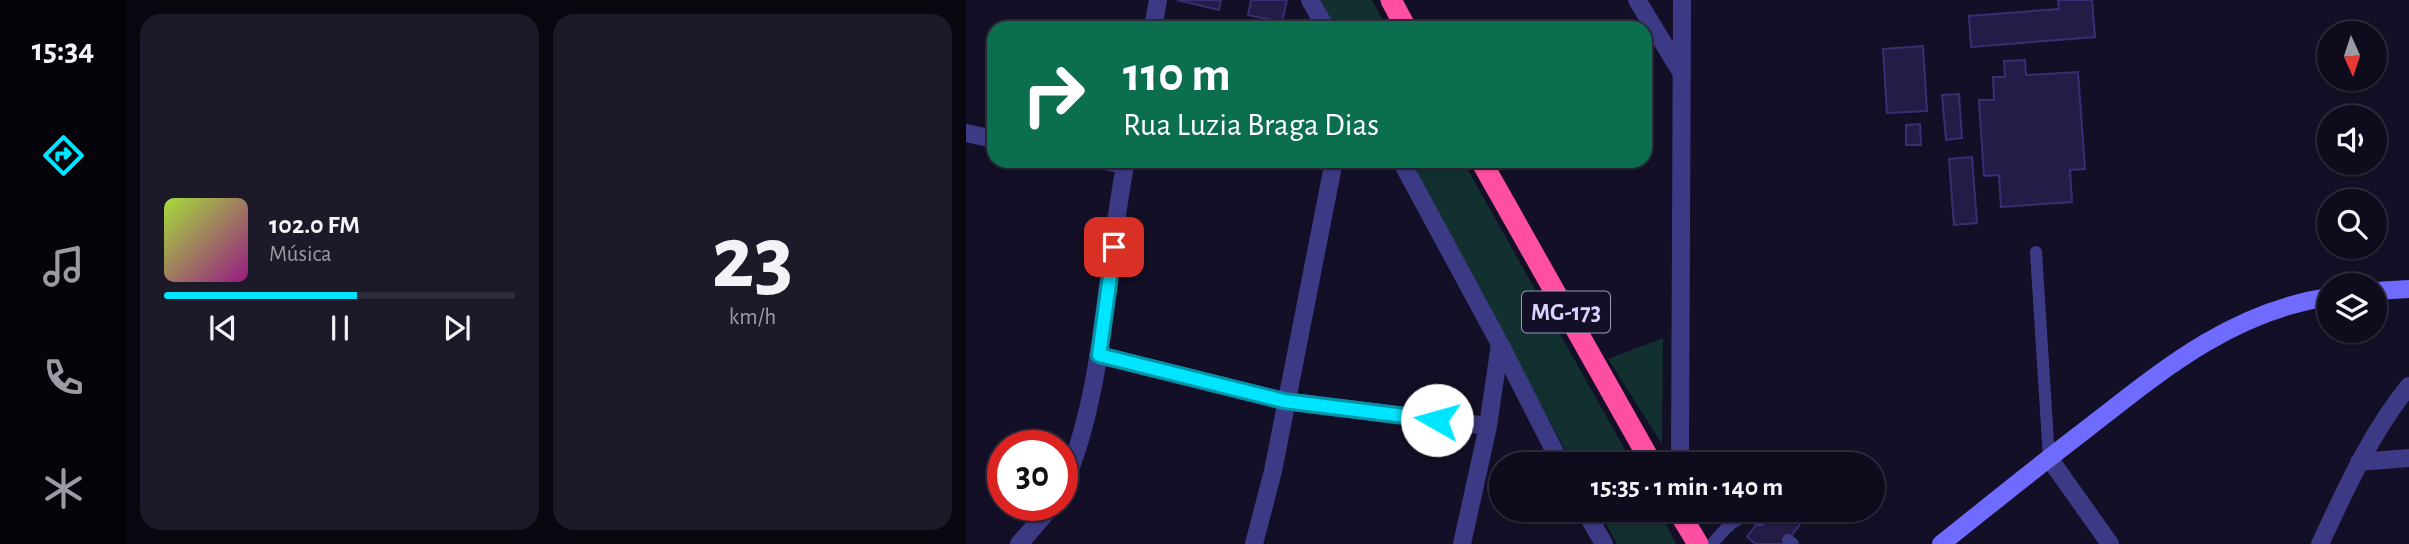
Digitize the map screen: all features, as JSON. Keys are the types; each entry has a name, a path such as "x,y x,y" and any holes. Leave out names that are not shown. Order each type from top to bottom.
{"highway":[{"path":"1391,0 1402,21"},
{"name":"MG-173","path":"1485,168 1644,452"},
{"path":"1685,522 1698,544"}],"street":[{"path":"1154,21 1158,0"},
{"path":"1310,0 1322,21"},
{"path":"1637,0 1650,21"},
{"path":"1680,452 1682,0"},
{"path":"1652,25 1681,72"},
{"path":"966,133 987,138"},
{"path":"1078,450 1099,355 1125,168"},
{"path":"1254,544 1273,471 1284,401 1333,168"},
{"name":"MG-173","path":"1405,168 1555,452"},
{"path":"2387,290 2409,289"},
{"path":"1941,544 2174,360 2238,323 2317,299"},
{"path":"1462,544 1488,426 1500,344"},
{"path":"1099,355 1284,401 1488,426"},
{"path":"2320,544 2359,462 2386,415 2409,386"},
{"path":"2049,458 2110,544"},
{"path":"2359,462 2409,458"},
{"path":"1019,544 1039,521"},
{"path":"1591,522 1604,544"}],"lane":[{"path":"2036,252 2049,458"},
{"path":"1712,544 1732,522"}],"green space":[{"path":"1321,0 1372,0 1383,21 1332,21"},
{"path":"1413,168 1467,168 1626,452 1567,452"},
{"path":"1663,338 1662,444 1608,359"},
{"path":"1605,522 1665,522 1676,544 1617,544"}],"building":[{"path":"1177,0 1221,0 1219,10"},
{"path":"1251,0 1287,0 1282,21 1248,15"},
{"path":"2058,0 2092,0 2095,37 1971,47 1969,16 2059,9"},
{"path":"1923,46 1927,111 1887,113 1883,49"},
{"path":"2025,60 2026,75 2078,72 2085,169 2070,170 2072,202 2001,207 1999,175 1984,176 1979,100 1994,100 1993,77 2005,77 2004,61"},
{"path":"1959,94 1962,138 1946,140 1942,95"},
{"path":"1920,124 1921,145 1906,145 1906,125"},
{"path":"1972,157 1977,223 1954,225 1949,159"},
{"path":"1758,522 1802,522 1785,544 1756,544 1747,537"}],"route":[{"path":"1114,247 1099,355 1284,401 1437,420"}]}
